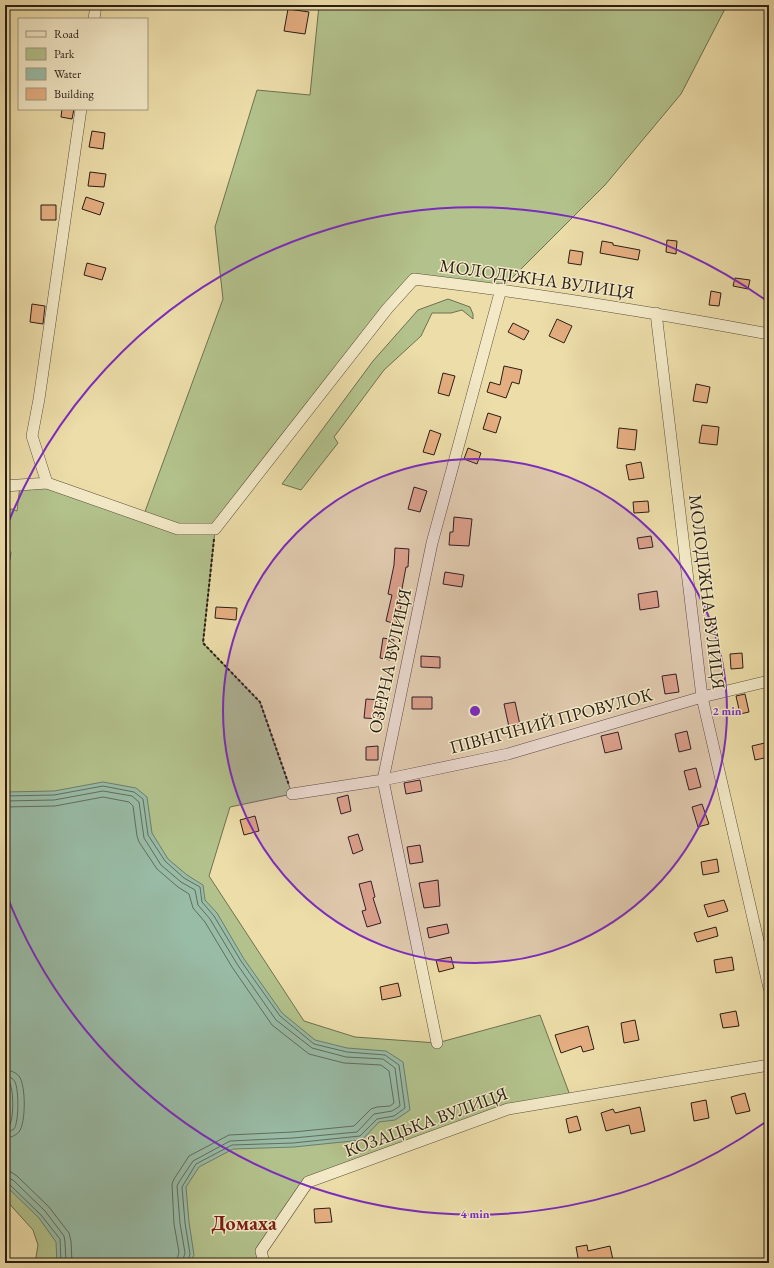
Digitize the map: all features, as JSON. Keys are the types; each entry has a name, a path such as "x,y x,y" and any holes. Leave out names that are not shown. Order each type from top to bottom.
{"street":[{"path":"94,18 96,5"},
{"path":"47,483 32,436 40,392 81,110"},
{"name":"МОЛОДІЖНА ВУЛИЦЯ","path":"215,529 387,309 414,279 501,289 656,313 769,334"},
{"name":"ОЗЕРНА ВУЛИЦЯ","path":"437,1043 383,780 432,544 501,289"},
{"name":"МОЛОДІЖНА ВУЛИЦЯ","path":"656,313 702,697 769,988"},
{"path":"5,486 47,483 178,529 215,529"},
{"name":"ПІВНІЧНИЙ ПРОВУЛОК","path":"292,794 383,780 508,754 702,697 769,681"},
{"name":"КОЗАЦЬКА ВУЛИЦЯ","path":"264,1263 261,1251 308,1182 508,1109 769,1065"}],"path":[{"path":"215,529 203,643 260,702 292,794"}],"green space":[{"path":"319,5 727,5 681,94 605,185 501,289 414,279 215,530 203,643 260,702 292,794 230,807 209,876 304,1021 355,1037 437,1043 540,1015 571,1098 508,1109 308,1182 261,1251 264,1263 35,1263 38,1245 33,1230 5,1199 5,563 10,560 11,552 5,551 5,510 12,509 17,511 20,485 47,483 143,517 223,299 215,227 257,90 310,95"},
{"path":"448,299 470,307 473,314 473,319 462,310 451,313 432,313 421,336 384,370 334,437 338,443 301,490 282,484 373,361 418,310"}],"water":[{"path":"103,782 136,788 147,797 152,833 168,859 187,875 203,885 205,900 217,913 244,959 282,1013 315,1040 347,1048 386,1051 403,1062 410,1110 395,1120 379,1122 362,1140 294,1147 233,1149 199,1167 186,1187 194,1255 190,1263 57,1263 56,1242 39,1218 5,1185 5,1143 9,1104 5,1066 5,792 54,791"}],"building":[{"path":"288,9 309,12 305,34 284,31"},
{"path":"62,110 74,110 72,119 61,117"},
{"path":"92,131 105,133 103,149 89,147"},
{"path":"90,172 106,174 104,187 88,186"},
{"path":"86,197 104,203 100,215 82,209"},
{"path":"41,205 56,205 56,220 41,220"},
{"path":"667,240 677,241 676,254 666,252"},
{"path":"602,241 613,243 613,245 640,250 638,260 600,253"},
{"path":"570,250 583,252 581,265 568,263"},
{"path":"87,263 106,268 102,280 84,275"},
{"path":"735,278 750,280 748,289 733,286"},
{"path":"711,291 721,293 719,306 709,305"},
{"path":"32,304 45,306 43,324 30,322"},
{"path":"557,319 572,326 564,343 549,336"},
{"path":"513,323 529,331 524,340 508,332"},
{"path":"504,366 522,370 519,384 512,382 506,398 487,392 490,382 500,385"},
{"path":"443,373 455,376 449,396 438,393"},
{"path":"696,384 710,387 707,403 693,401"},
{"path":"488,413 501,417 496,433 483,429"},
{"path":"702,425 719,427 717,445 699,443"},
{"path":"619,428 637,430 635,450 617,448"},
{"path":"430,430 441,434 434,455 423,452"},
{"path":"468,448 481,453 477,464 464,459"},
{"path":"641,462 644,478 629,480 626,465"},
{"path":"414,487 427,491 420,512 408,509"},
{"path":"648,501 649,512 634,513 633,502"},
{"path":"454,517 472,519 469,546 449,545 450,532 453,532"},
{"path":"651,536 653,547 639,549 637,538"},
{"path":"395,548 409,549 408,567 406,567 399,605 401,606 396,624 386,621 392,595 388,594 394,565"},
{"path":"445,572 464,575 462,587 443,584"},
{"path":"657,591 659,607 640,610 638,594"},
{"path":"216,607 237,608 236,620 215,618"},
{"path":"383,638 394,640 390,660 380,658"},
{"path":"742,653 743,668 731,669 730,654"},
{"path":"421,656 440,657 440,668 421,667"},
{"path":"676,674 679,692 665,694 662,676"},
{"path":"745,694 749,712 740,714 736,696"},
{"path":"412,697 432,697 432,709 412,709"},
{"path":"366,699 381,700 380,719 364,718"},
{"path":"515,702 520,725 509,727 504,704"},
{"path":"687,731 691,749 679,752 675,734"},
{"path":"618,732 622,749 605,753 601,736"},
{"path":"769,742 769,757 755,760 752,746"},
{"path":"378,746 378,760 366,760 366,747"},
{"path":"696,768 701,787 689,790 684,771"},
{"path":"420,780 422,791 406,794 404,783"},
{"path":"348,795 351,811 341,814 337,798"},
{"path":"702,804 709,824 698,827 692,807"},
{"path":"255,816 259,831 244,835 240,820"},
{"path":"358,834 363,850 353,854 348,837"},
{"path":"420,845 423,862 410,864 407,847"},
{"path":"717,859 719,872 703,875 701,862"},
{"path":"438,880 440,906 424,908 419,883"},
{"path":"371,881 375,897 373,898 381,923 367,927 362,911 366,910 359,884"},
{"path":"724,900 728,911 708,917 704,905"},
{"path":"447,924 449,933 429,938 427,928"},
{"path":"716,927 718,936 697,942 694,933"},
{"path":"451,957 454,968 439,972 436,960"},
{"path":"732,957 734,970 716,973 714,960"},
{"path":"398,983 401,996 382,1000 380,987"},
{"path":"736,1011 739,1026 723,1028 720,1014"},
{"path":"635,1020 639,1040 624,1043 621,1023"},
{"path":"588,1026 594,1049 583,1052 581,1046 561,1053 555,1035"},
{"path":"745,1093 750,1111 736,1114 731,1097"},
{"path":"706,1100 709,1118 694,1121 691,1103"},
{"path":"640,1107 645,1131 631,1134 629,1125 606,1131 601,1113 613,1109 615,1113"},
{"path":"577,1116 581,1130 569,1133 566,1119"},
{"path":"330,1208 332,1222 315,1223 314,1209"},
{"path":"587,1245 588,1251 610,1246 613,1260 599,1263 579,1263 576,1247"}],"district":[{"name":"Домаха","path":"244,1223"}]}
